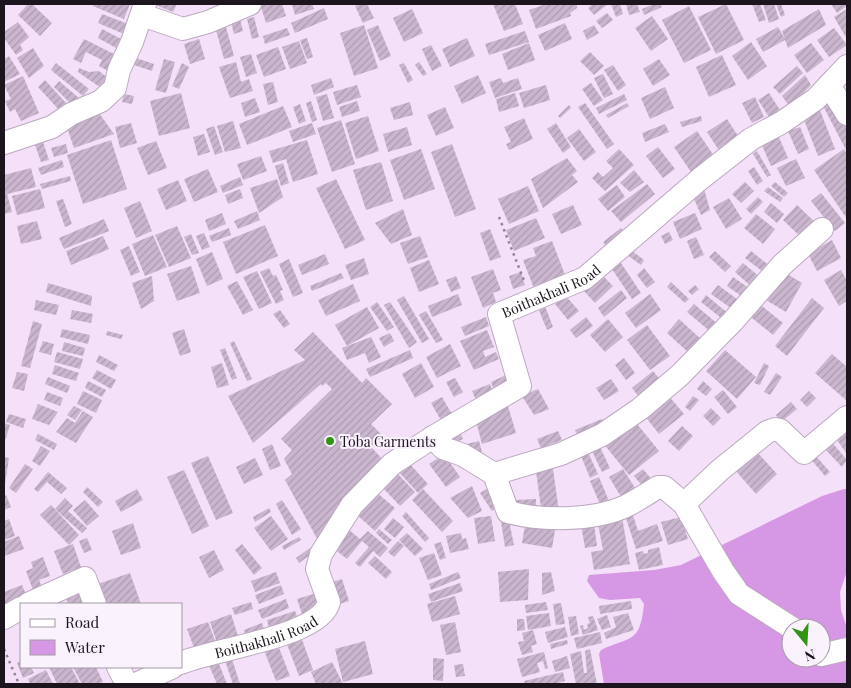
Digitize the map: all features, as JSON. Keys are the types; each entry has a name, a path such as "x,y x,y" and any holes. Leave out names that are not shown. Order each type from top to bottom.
{"street":[{"path":"4,143 52,127 71,114 101,101 116,88 119,70 143,9 183,29 208,22 250,4"},
{"name":"Boithakhali Road","path":"182,663 287,633 316,619 328,608 329,602 317,569 321,554 352,505 392,464 433,437 520,386 499,314 585,278 700,179 751,139 781,123 816,99 847,66"},
{"path":"829,85 847,114"},
{"path":"494,474 561,454 602,435 640,409 680,375 733,321 782,265 822,229"},
{"path":"684,504 720,470 767,432 776,429 780,430 804,453 847,417"},
{"path":"433,437 443,448 463,455 494,474 508,512 520,515 587,518 623,507 658,487 664,487 684,504 723,571 740,594 781,621"},
{"path":"30,603 85,578 95,603"},
{"path":"4,618 20,609"},
{"path":"831,653 847,649"},
{"path":"119,668 127,684"},
{"path":"136,684 171,668"}],"path":[{"path":"499,217 532,300"},
{"path":"4,649 20,684"}],"water":[{"path":"847,489 847,571 840,592 841,610 847,628 847,684 604,684 599,654 601,650 627,640 637,632 644,604 640,598 610,600 599,598 587,581 589,575 654,570 681,565 822,496"}],"building":[{"path":"28,4 32,4 52,23 40,36 18,15"},
{"path":"93,4 130,4 124,19 93,6"},
{"path":"153,4 177,4 173,12"},
{"path":"260,4 282,4 286,16 266,23"},
{"path":"292,4 312,4 314,9 295,15"},
{"path":"367,4 374,18 363,23 355,6"},
{"path":"493,4 515,4 523,24 504,31"},
{"path":"546,4 577,4 577,8 570,13 571,16 536,29 529,10"},
{"path":"593,4 607,5 594,15 588,8"},
{"path":"611,4 620,4 623,14 616,17"},
{"path":"626,4 637,4 640,12 629,15"},
{"path":"654,4 660,4 662,7 644,15 642,9"},
{"path":"726,4 744,40 716,54 698,17"},
{"path":"752,4 760,4 766,20 759,22"},
{"path":"763,4 774,4 779,19 769,23"},
{"path":"776,4 781,4 785,15 781,17"},
{"path":"831,4 847,4 847,6 837,13"},
{"path":"689,6 711,50 684,63 662,20"},
{"path":"324,8 328,19 295,33 291,23"},
{"path":"412,9 423,33 404,42 393,18"},
{"path":"819,9 826,25 788,48 785,40 763,52 756,39 778,27 785,39 782,31"},
{"path":"847,9 847,39 834,17"},
{"path":"607,13 613,20 602,28 596,21"},
{"path":"102,14 128,24 124,34 98,23"},
{"path":"652,16 668,39 651,51 635,28"},
{"path":"254,17 259,37 252,39 247,19"},
{"path":"240,19 243,31 234,34 231,22"},
{"path":"224,20 234,56 224,59 214,23"},
{"path":"18,22 29,37 20,45 23,50 16,55 4,38 4,32"},
{"path":"565,23 572,39 545,51 538,35"},
{"path":"364,25 378,68 354,76 340,33"},
{"path":"378,25 391,56 380,61 367,30"},
{"path":"594,25 599,33 587,40 583,31"},
{"path":"287,28 290,35 265,44 263,36"},
{"path":"834,28 847,45 829,57 817,40"},
{"path":"102,29 123,40 118,49 98,38"},
{"path":"525,31 529,42 489,55 485,44"},
{"path":"307,38 313,57 307,59 300,40"},
{"path":"467,38 475,56 450,67 442,49"},
{"path":"84,39 118,56 110,72 99,66 102,60 86,52 81,63 73,59"},
{"path":"199,39 205,59 190,64 184,44"},
{"path":"299,41 307,63 290,69 282,47"},
{"path":"751,42 767,66 748,80 732,56"},
{"path":"529,43 535,60 508,70 502,54"},
{"path":"811,43 824,60 807,73 794,55"},
{"path":"431,45 442,66 432,71 422,49"},
{"path":"278,47 286,69 264,77 256,55"},
{"path":"33,48 44,66 29,78 17,58"},
{"path":"590,52 604,66 594,75 580,61"},
{"path":"251,54 257,73 246,77 240,57"},
{"path":"722,55 736,85 709,97 696,67"},
{"path":"9,56 20,74 4,82 4,59"},
{"path":"136,58 154,64 152,71 134,65"},
{"path":"164,59 175,62 166,93 155,90"},
{"path":"659,59 670,75 653,86 643,69"},
{"path":"236,62 241,82 249,79 253,91 230,98 219,67"},
{"path":"419,62 427,74 423,76 415,65"},
{"path":"56,63 89,89 83,96 51,70"},
{"path":"182,63 189,67 179,89 172,86"},
{"path":"404,63 413,80 408,83 399,65"},
{"path":"613,65 626,85 618,91 604,70"},
{"path":"797,66 803,73 780,94 773,87"},
{"path":"79,68 89,72 99,71 109,79 101,88 78,72"},
{"path":"603,74 613,94 604,98 594,78"},
{"path":"478,75 486,93 462,104 454,86"},
{"path":"805,75 811,85 790,107 782,96"},
{"path":"23,76 39,113 21,121 15,109 10,112 5,101 11,99 4,85"},
{"path":"331,78 334,87 314,95 311,85"},
{"path":"501,78 503,83 518,78 522,89 495,98 489,82"},
{"path":"45,80 67,104 60,111 38,87"},
{"path":"59,81 79,98 71,104 54,87"},
{"path":"273,82 278,102 268,105 263,84"},
{"path":"591,83 603,100 594,106 582,89"},
{"path":"357,85 361,97 337,105 333,92"},
{"path":"546,85 550,100 524,108 519,93"},
{"path":"665,87 674,108 650,119 641,98"},
{"path":"181,93 190,128 159,136 150,101"},
{"path":"515,93 519,106 499,112 496,99"},
{"path":"769,93 780,110 769,117 758,100"},
{"path":"124,94 134,96 132,104 122,102"},
{"path":"327,94 334,118 323,121 316,97"},
{"path":"624,94 627,100 599,114 596,108"},
{"path":"834,95 847,119 846,150 821,102"},
{"path":"755,97 764,117 752,123 742,103"},
{"path":"255,98 260,112 245,117 241,103"},
{"path":"311,101 317,120 312,122 306,103"},
{"path":"357,101 360,111 342,117 339,107"},
{"path":"410,102 413,115 394,120 390,108"},
{"path":"585,103 614,144 607,149 578,107"},
{"path":"627,103 629,106 608,118 606,115"},
{"path":"300,104 306,121 299,124 293,107"},
{"path":"569,105 571,108 560,118 558,116"},
{"path":"818,105 835,149 818,156 801,112"},
{"path":"94,106 114,134 74,148 63,116"},
{"path":"283,106 292,127 247,145 239,124"},
{"path":"445,107 454,128 436,136 427,115"},
{"path":"368,116 379,151 356,159 345,123"},
{"path":"701,116 702,121 682,127 680,122"},
{"path":"524,118 533,139 509,150 506,144 511,142 504,127"},
{"path":"727,119 740,139 720,152 707,132"},
{"path":"341,120 355,164 332,172 317,128"},
{"path":"233,121 241,148 225,152 217,126"},
{"path":"131,123 137,143 120,148 115,127"},
{"path":"312,123 316,134 293,142 289,131"},
{"path":"556,123 571,147 563,153 547,129"},
{"path":"665,124 669,132 645,142 642,133"},
{"path":"214,126 223,152 215,155 206,129"},
{"path":"407,127 412,145 388,152 383,134"},
{"path":"800,127 809,149 798,154 788,131"},
{"path":"579,129 596,152 584,161 567,138"},
{"path":"697,131 714,156 691,172 674,147"},
{"path":"777,133 788,158 771,166 760,141"},
{"path":"204,134 210,152 198,156 193,137"},
{"path":"42,139 49,160 41,162 34,142"},
{"path":"111,140 127,189 83,204 67,155"},
{"path":"307,140 318,174 293,182 286,159 273,163 269,151"},
{"path":"156,141 167,168 148,175 137,148"},
{"path":"66,144 68,153 54,157 51,148"},
{"path":"452,144 476,209 455,217 431,152"},
{"path":"658,147 675,169 663,178 646,156"},
{"path":"421,149 435,189 404,200 390,160"},
{"path":"619,149 634,165 605,191 592,178 598,172 603,177 613,168 606,161"},
{"path":"844,149 847,154 847,219 814,170"},
{"path":"757,151 771,175 767,177 753,154"},
{"path":"261,156 267,171 243,180 237,164"},
{"path":"567,158 577,171 572,175 578,182 543,208 531,179"},
{"path":"796,159 805,178 786,186 777,168"},
{"path":"62,160 64,167 41,175 38,168"},
{"path":"381,162 393,201 366,210 353,170"},
{"path":"283,163 289,183 281,186 275,166"},
{"path":"754,167 763,181 757,185 748,171"},
{"path":"31,168 36,187 7,194 12,212 4,214 4,175"},
{"path":"208,169 218,192 194,202 184,179"},
{"path":"634,170 644,182 630,192 620,183"},
{"path":"70,176 71,181 42,189 40,184"},
{"path":"240,177 243,185 223,193 220,186"},
{"path":"277,179 283,197 259,213 250,188"},
{"path":"336,179 365,240 345,249 316,188"},
{"path":"178,180 187,201 166,210 157,189"},
{"path":"745,182 754,191 741,203 732,194"},
{"path":"775,182 788,193 784,197 771,186"},
{"path":"647,184 655,194 621,222 611,211"},
{"path":"617,185 625,197 608,211 598,199"},
{"path":"528,186 539,211 509,224 498,199"},
{"path":"768,187 783,198 780,202 764,191"},
{"path":"40,189 45,208 17,215 12,196"},
{"path":"240,189 243,198 228,204 225,195"},
{"path":"704,189 710,210 701,215 692,194"},
{"path":"821,193 845,223 835,231 811,201"},
{"path":"758,197 763,202 751,214 746,209"},
{"path":"729,198 742,219 726,229 713,207"},
{"path":"63,199 72,224 65,227 56,201"},
{"path":"140,201 152,231 136,238 124,208"},
{"path":"771,203 784,214 777,223 764,212"},
{"path":"573,205 582,225 561,234 552,214"},
{"path":"797,205 819,226 805,241 783,220"},
{"path":"403,209 412,235 391,244 375,223"},
{"path":"257,211 260,220 238,229 234,221"},
{"path":"222,213 226,224 209,231 205,220"},
{"path":"695,213 702,229 680,239 673,222"},
{"path":"756,214 775,229 763,244 744,228"},
{"path":"536,218 545,238 514,251 506,230"},
{"path":"104,219 109,231 64,249 59,238"},
{"path":"37,221 42,239 21,244 17,226"},
{"path":"265,225 278,256 236,274 223,242"},
{"path":"177,226 191,258 169,267 155,235"},
{"path":"229,228 231,235 212,242 209,236"},
{"path":"621,228 627,234 609,249 603,242"},
{"path":"490,229 501,257 490,261 480,233"},
{"path":"669,232 673,240 665,244 661,236"},
{"path":"204,233 210,247 202,250 196,236"},
{"path":"191,234 199,253 192,255 184,237"},
{"path":"153,235 167,267 145,276 132,244"},
{"path":"103,236 109,249 71,265 66,251"},
{"path":"420,236 428,257 408,264 400,243"},
{"path":"696,237 704,255 694,259 687,241"},
{"path":"832,240 841,258 817,271 808,254"},
{"path":"552,241 567,280 535,291 523,260 536,256 533,248"},
{"path":"129,246 140,272 131,276 120,250"},
{"path":"631,250 644,260 641,265 627,255"},
{"path":"715,251 731,266 725,272 709,257"},
{"path":"751,251 771,267 766,274 745,258"},
{"path":"212,252 223,279 207,286 196,259"},
{"path":"325,254 329,264 302,275 298,265"},
{"path":"364,258 369,274 351,280 345,265"},
{"path":"289,259 303,293 293,297 279,264"},
{"path":"429,260 439,284 419,292 410,268"},
{"path":"621,263 641,293 632,299 612,269"},
{"path":"743,263 761,278 753,288 735,272"},
{"path":"191,266 200,293 177,301 167,274"},
{"path":"269,268 273,276 276,275 283,290 280,291 284,300 276,304 260,272"},
{"path":"644,268 655,282 647,288 637,275"},
{"path":"493,269 501,290 493,293 496,302 483,308 471,277"},
{"path":"841,270 847,281 847,301 839,306 824,280"},
{"path":"257,271 272,303 259,309 243,277"},
{"path":"782,271 802,283 786,312 766,300"},
{"path":"521,272 525,285 513,289 509,276"},
{"path":"341,273 344,278 312,291 310,286"},
{"path":"602,275 613,286 595,303 584,291"},
{"path":"152,276 154,301 141,309 132,283"},
{"path":"456,276 461,288 451,292 446,280"},
{"path":"733,277 753,291 747,300 727,286"},
{"path":"237,281 253,310 243,315 227,286"},
{"path":"671,282 689,299 685,303 667,287"},
{"path":"48,283 92,296 91,306 46,292"},
{"path":"353,284 360,301 326,316 318,300"},
{"path":"695,285 699,289 692,295 688,291"},
{"path":"718,285 741,302 735,311 711,294"},
{"path":"621,290 627,298 604,317 598,308"},
{"path":"458,294 462,305 432,317 428,306"},
{"path":"650,294 661,310 636,328 625,313"},
{"path":"565,295 579,311 568,320 555,304"},
{"path":"706,295 730,315 725,321 701,302"},
{"path":"404,296 429,339 422,343 397,300"},
{"path":"812,298 824,308 787,356 775,346"},
{"path":"36,300 59,305 56,315 34,310"},
{"path":"543,301 553,327 547,330 536,303"},
{"path":"377,302 394,327 387,331 370,307"},
{"path":"390,302 417,342 409,348 384,305"},
{"path":"757,302 783,323 773,335 747,314"},
{"path":"694,304 719,325 712,333 687,312"},
{"path":"367,307 379,328 347,346 335,325"},
{"path":"72,310 93,314 91,323 70,319"},
{"path":"280,310 290,324 284,328 273,314"},
{"path":"426,311 443,340 436,343 419,315"},
{"path":"486,317 489,326 465,336 461,327"},
{"path":"586,317 593,326 576,338 570,330"},
{"path":"608,319 623,337 605,352 590,335"},
{"path":"679,319 703,341 690,354 667,333"},
{"path":"33,321 42,324 30,368 21,366"},
{"path":"647,325 670,356 650,370 627,340"},
{"path":"62,329 90,335 88,344 60,337"},
{"path":"184,329 191,352 180,356 172,333"},
{"path":"487,330 494,347 483,351 485,357 496,352 499,359 474,370 460,341"},
{"path":"107,331 123,335 121,339 106,335"},
{"name":"Toba Garments","path":"313,332 362,383 366,378 392,404 371,424 383,436 371,447 386,463 321,546 285,480 292,474 284,459 292,450 281,439 332,389 326,383 322,386 321,384 253,443 228,396 305,360 294,350"},
{"path":"390,333 394,341 384,347 379,338"},
{"path":"371,337 381,357 369,363 365,353 347,360 342,348"},
{"path":"43,341 54,344 51,355 39,352"},
{"path":"234,341 252,379 247,381 230,343"},
{"path":"64,342 85,348 83,356 62,351"},
{"path":"450,344 461,366 437,378 426,357"},
{"path":"225,348 237,378 232,380 220,350"},
{"path":"410,350 413,358 370,377 366,369"},
{"path":"725,350 756,377 737,399 706,371"},
{"path":"57,352 83,359 80,369 54,362"},
{"path":"832,354 847,367 847,401 815,373"},
{"path":"99,355 118,365 114,371 96,362"},
{"path":"624,358 635,373 626,380 615,365"},
{"path":"222,363 229,385 217,388 211,367"},
{"path":"421,363 434,387 415,398 402,374"},
{"path":"764,363 769,366 760,385 754,383"},
{"path":"55,365 79,373 76,381 52,374"},
{"path":"97,370 116,380 111,389 92,378"},
{"path":"653,371 663,383 642,401 632,388"},
{"path":"17,372 28,374 24,391 12,388"},
{"path":"776,373 782,377 770,395 764,392"},
{"path":"508,374 513,385 495,393 491,382"},
{"path":"48,377 70,386 67,393 45,384"},
{"path":"455,378 463,392 454,397 446,382"},
{"path":"611,379 619,391 604,400 596,388"},
{"path":"88,381 106,390 102,397 85,388"},
{"path":"703,381 712,389 706,396 697,389"},
{"path":"490,384 494,395 477,402 472,391"},
{"path":"538,389 549,409 534,415 522,396"},
{"path":"723,390 737,407 728,414 714,397"},
{"path":"83,391 102,400 96,413 77,404"},
{"path":"809,391 816,398 807,407 800,400"},
{"path":"47,392 63,398 60,406 44,400"},
{"path":"668,395 684,414 659,434 644,415"},
{"path":"693,396 699,400 690,411 685,407"},
{"path":"442,397 453,416 442,422 431,403"},
{"path":"791,402 797,409 781,422 776,415"},
{"path":"507,403 516,433 482,444 474,414"},
{"path":"38,404 58,412 49,425 32,419"},
{"path":"74,406 82,410 75,420 67,415"},
{"path":"711,408 721,418 713,426 703,416"},
{"path":"83,411 93,417 76,443 56,432 67,418 75,423"},
{"path":"9,414 26,419 23,428 6,422"},
{"path":"602,419 606,428 580,441 575,430"},
{"path":"633,419 659,451 629,475 603,443"},
{"path":"4,423 10,425 4,444"},
{"path":"682,426 693,436 679,451 668,441"},
{"path":"844,428 847,432 847,454 834,436"},
{"path":"458,429 463,439 451,445 446,435"},
{"path":"558,431 562,440 541,448 537,439"},
{"path":"38,434 57,444 54,450 35,440"},
{"path":"830,440 847,460 842,467 823,447"},
{"path":"479,441 482,452 470,455 467,444"},
{"path":"597,441 610,468 602,472 589,445"},
{"path":"272,444 281,466 270,470 262,449"},
{"path":"41,446 50,451 40,466 32,461"},
{"path":"586,448 598,474 590,478 579,451"},
{"path":"756,451 777,474 756,494 735,470"},
{"path":"444,454 460,477 446,487 429,464"},
{"path":"814,454 830,472 825,476 809,457"},
{"path":"208,456 233,513 216,520 191,463"},
{"path":"4,457 9,458 5,484 4,484"},
{"path":"255,458 263,475 244,484 236,467"},
{"path":"552,462 559,512 542,515 535,464"},
{"path":"409,463 428,484 418,493 399,472"},
{"path":"25,464 33,469 16,493 9,488"},
{"path":"623,469 637,491 623,500 609,477"},
{"path":"643,469 653,481 644,488 634,476"},
{"path":"184,470 209,526 192,534 167,477"},
{"path":"48,472 67,488 61,494 47,482 38,492 34,489"},
{"path":"396,472 415,492 400,506 382,487"},
{"path":"599,477 609,501 600,504 590,481"},
{"path":"472,486 482,511 468,518 450,498"},
{"path":"87,487 103,502 98,507 83,492"},
{"path":"490,487 502,505 492,511 480,493"},
{"path":"137,489 143,500 121,512 115,501"},
{"path":"423,489 453,521 442,532 412,500"},
{"path":"376,492 395,508 375,531 356,514"},
{"path":"6,495 11,507 4,510 4,496"},
{"path":"65,498 73,506 68,511 87,528 82,533 55,509"},
{"path":"536,499 536,511 516,512 515,500"},
{"path":"85,500 99,516 87,526 73,510"},
{"path":"282,500 301,529 292,535 276,504"},
{"path":"51,505 79,535 69,545 40,515"},
{"path":"269,508 271,512 255,522 253,517"},
{"path":"631,509 638,531 657,524 663,541 636,549 624,512"},
{"path":"621,511 630,564 594,570 591,552 603,550 598,524"},
{"path":"406,512 429,538 425,542 402,516"},
{"path":"271,516 288,539 271,551 254,528"},
{"path":"491,516 495,541 478,544 474,518"},
{"path":"681,517 688,539 668,545 661,522"},
{"path":"393,518 404,527 395,538 384,529"},
{"path":"9,519 15,536 4,540 4,521"},
{"path":"526,519 556,524 552,548 522,543"},
{"path":"509,521 514,545 505,547 501,522"},
{"path":"133,523 141,548 121,555 112,531"},
{"path":"594,524 597,546 585,548 581,525"},
{"path":"348,529 360,539 368,531 388,548 380,557 373,551 360,567 355,563 369,547 362,541 347,559 333,548"},
{"path":"379,529 392,540 388,544 376,533"},
{"path":"407,533 423,549 415,556 399,540"},
{"path":"461,533 462,539 466,538 469,549 450,553 446,536"},
{"path":"19,536 24,549 4,556 4,542"},
{"path":"299,537 301,540 284,550 282,546"},
{"path":"87,538 92,550 84,553 79,541"},
{"path":"398,541 404,546 394,557 388,552"},
{"path":"441,542 446,558 440,560 434,544"},
{"path":"73,544 81,567 63,574 54,551"},
{"path":"242,544 262,568 254,575 235,550"},
{"path":"659,547 663,565 639,570 635,553 643,551 644,554 648,553 648,550"},
{"path":"310,548 313,553 299,563 296,558"},
{"path":"214,550 224,570 209,578 199,557"},
{"path":"434,553 442,575 428,580 419,558"},
{"path":"375,556 392,572 386,579 368,563"},
{"path":"43,557 50,576 39,580 42,587 33,590 26,571 33,568 31,562"},
{"path":"529,569 528,600 500,602 498,572"},
{"path":"276,572 280,583 255,592 251,581"},
{"path":"458,572 461,578 431,590 429,584"},
{"path":"551,572 555,591 542,595 542,573"},
{"path":"130,573 141,603 99,603 92,586"},
{"path":"342,579 349,601 336,605 329,583"},
{"path":"460,583 463,591 431,602 428,594"},
{"path":"22,585 27,597 4,607 4,592"},
{"path":"281,585 284,594 259,604 255,595"},
{"path":"85,591 89,602 68,603 66,597"},
{"path":"320,592 326,609 303,617 297,599"},
{"path":"455,596 460,614 432,622 427,604"},
{"path":"286,599 289,608 262,619 258,610"},
{"path":"631,601 632,609 600,614 599,606"},
{"path":"251,602 253,609 235,615 232,608"},
{"path":"546,602 548,610 526,613 525,605"},
{"path":"561,603 565,624 556,625 553,604"},
{"path":"295,611 298,619 269,628 267,620"},
{"path":"549,613 551,626 528,630 526,616"},
{"path":"628,613 634,630 606,639 604,633 616,627 613,617"},
{"path":"231,614 239,639 218,646 210,622"},
{"path":"607,615 611,627 602,630 597,619"},
{"path":"576,616 579,634 571,636 568,617"},
{"path":"593,616 598,630 583,635 580,626 583,625 584,630 588,628 587,624 590,623 588,617"},
{"path":"517,619 524,619 525,630 517,631"},
{"path":"208,622 217,646 196,653 187,629"},
{"path":"455,622 461,652 446,655 440,625"},
{"path":"262,623 264,629 245,635 244,630"},
{"path":"565,627 568,637 548,643 545,632"},
{"path":"533,630 537,644 531,646 533,652 522,655 518,642 524,641 522,633"},
{"path":"600,632 602,643 577,649 574,638"},
{"path":"300,634 313,670 299,676 285,639"},
{"path":"276,640 290,676 276,681 262,645"},
{"path":"567,640 568,644 551,649 550,644"},
{"path":"365,641 373,674 343,682 335,649"},
{"path":"590,649 597,684 576,684 570,654 581,651 584,673 587,673 585,651"},
{"path":"544,652 548,668 545,669 543,661 537,663 540,672 522,677 517,659"},
{"path":"230,653 240,684 233,684 223,655"},
{"path":"567,656 570,668 555,672 552,661"},
{"path":"433,658 444,659 443,681 433,680"},
{"path":"217,659 227,684 217,684 208,663"},
{"path":"20,662 20,668 32,668 34,673 23,678 17,663"},
{"path":"332,662 343,684 316,684 311,672"},
{"path":"463,664 465,676 456,677 454,665"},
{"path":"49,668 72,668 80,684 57,684"},
{"path":"74,668 96,668 103,682 98,684 82,684"},
{"path":"46,670 53,684 30,684 28,679"},
{"path":"563,672 565,681 554,684 525,684 524,681"}],"place":[{"name":"Toba Garments","path":"330,441"}]}
